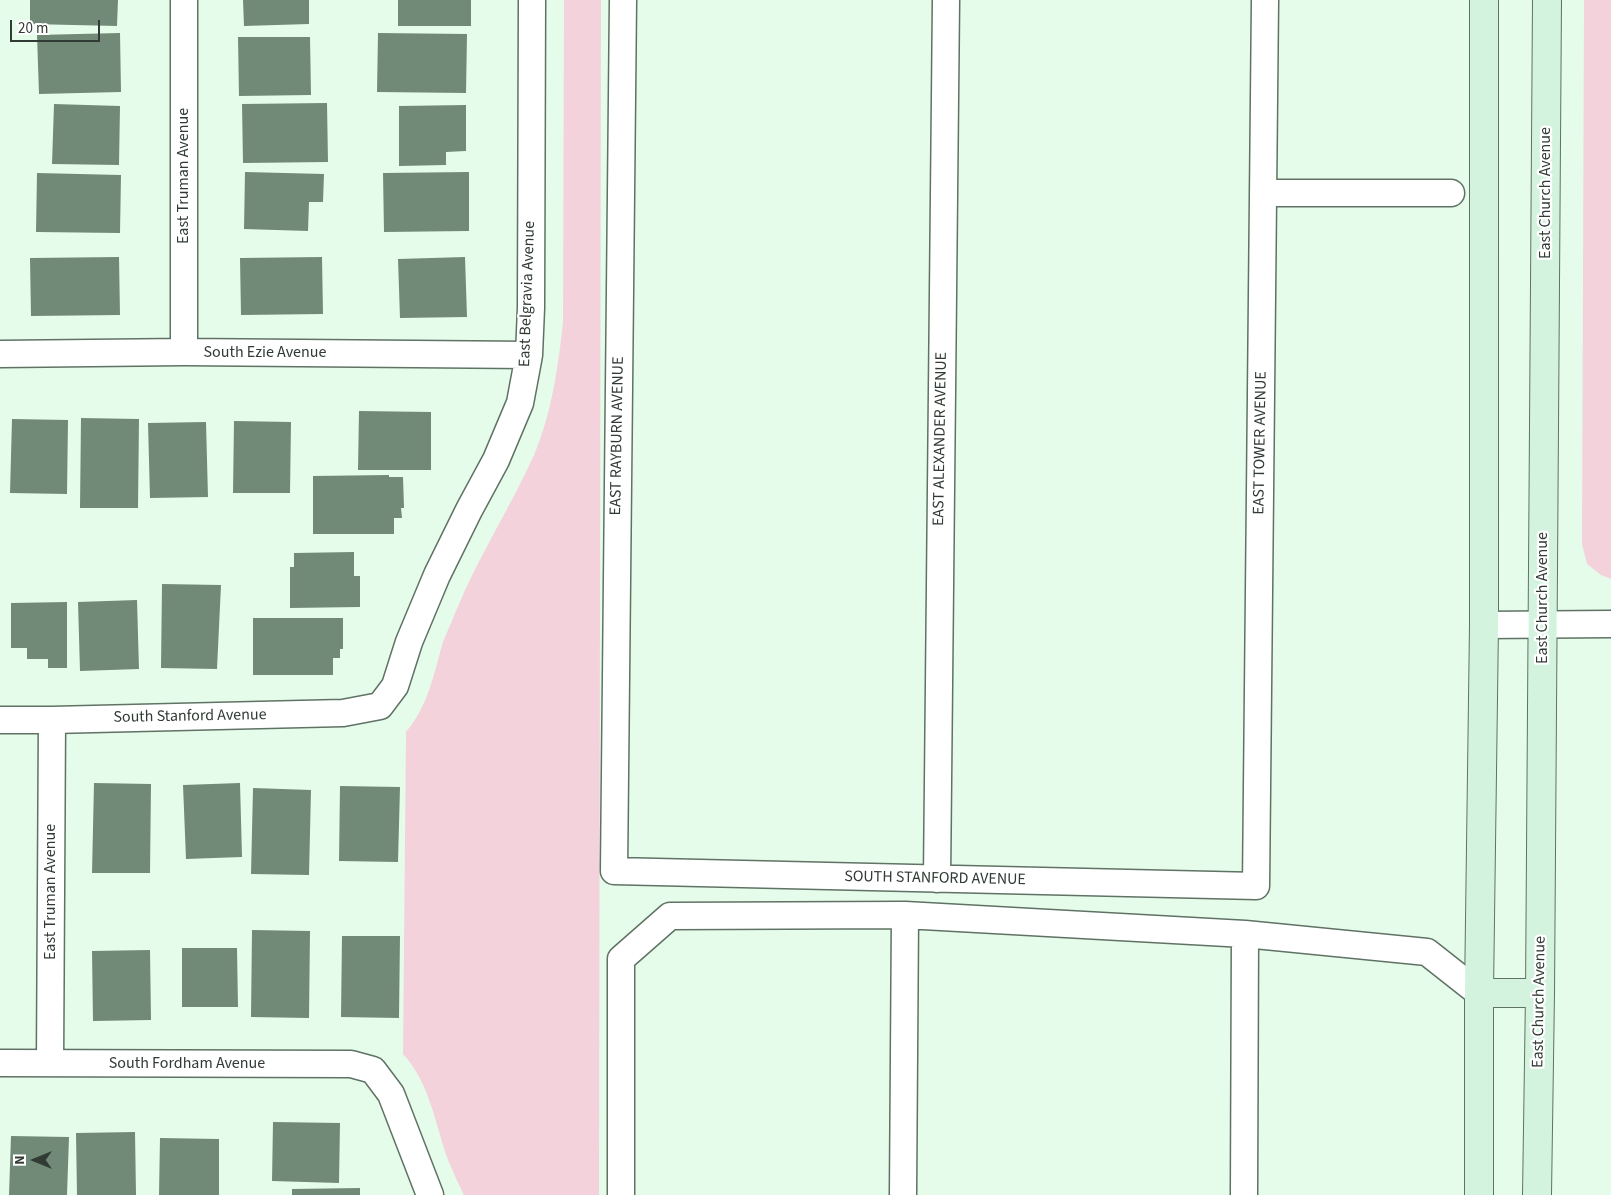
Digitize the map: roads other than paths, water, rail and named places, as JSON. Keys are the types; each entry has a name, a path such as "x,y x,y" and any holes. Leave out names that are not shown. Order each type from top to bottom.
{"street":[{"name":"East Truman Avenue","path":"184,0 184,352"},
{"name":"East Belgravia Avenue","path":"380,706 395,686 409,642 438,575 469,510 496,460 520,403 529,355 531,308 532,0"},
{"name":"EAST RAYBURN AVENUE","path":"614,871 623,0"},
{"name":"EAST ALEXANDER AVENUE","path":"937,879 946,0"},
{"name":"EAST TOWER AVENUE","path":"1256,886 1265,0"},
{"path":"1479,1195 1479,993 1484,625 1484,0"},
{"name":"East Church Avenue","path":"1537,1195 1547,0"},
{"path":"1263,193 1451,193"},
{"name":"South Ezie Avenue","path":"0,354 184,352 529,355"},
{"path":"1484,625 1611,624"},
{"name":"South Stanford Avenue","path":"0,720 343,713 380,706"},
{"name":"East Truman Avenue","path":"50,1064 52,720"},
{"name":"SOUTH STANFORD AVENUE","path":"614,871 1256,886"},
{"path":"621,1195 621,959 670,916 905,915 1245,934 1427,952 1479,993 1540,993"},
{"path":"903,1195 905,915"},
{"path":"1244,1195 1245,934"},
{"name":"South Fordham Avenue","path":"0,1063 351,1064 373,1070 391,1094 430,1195"}]}
